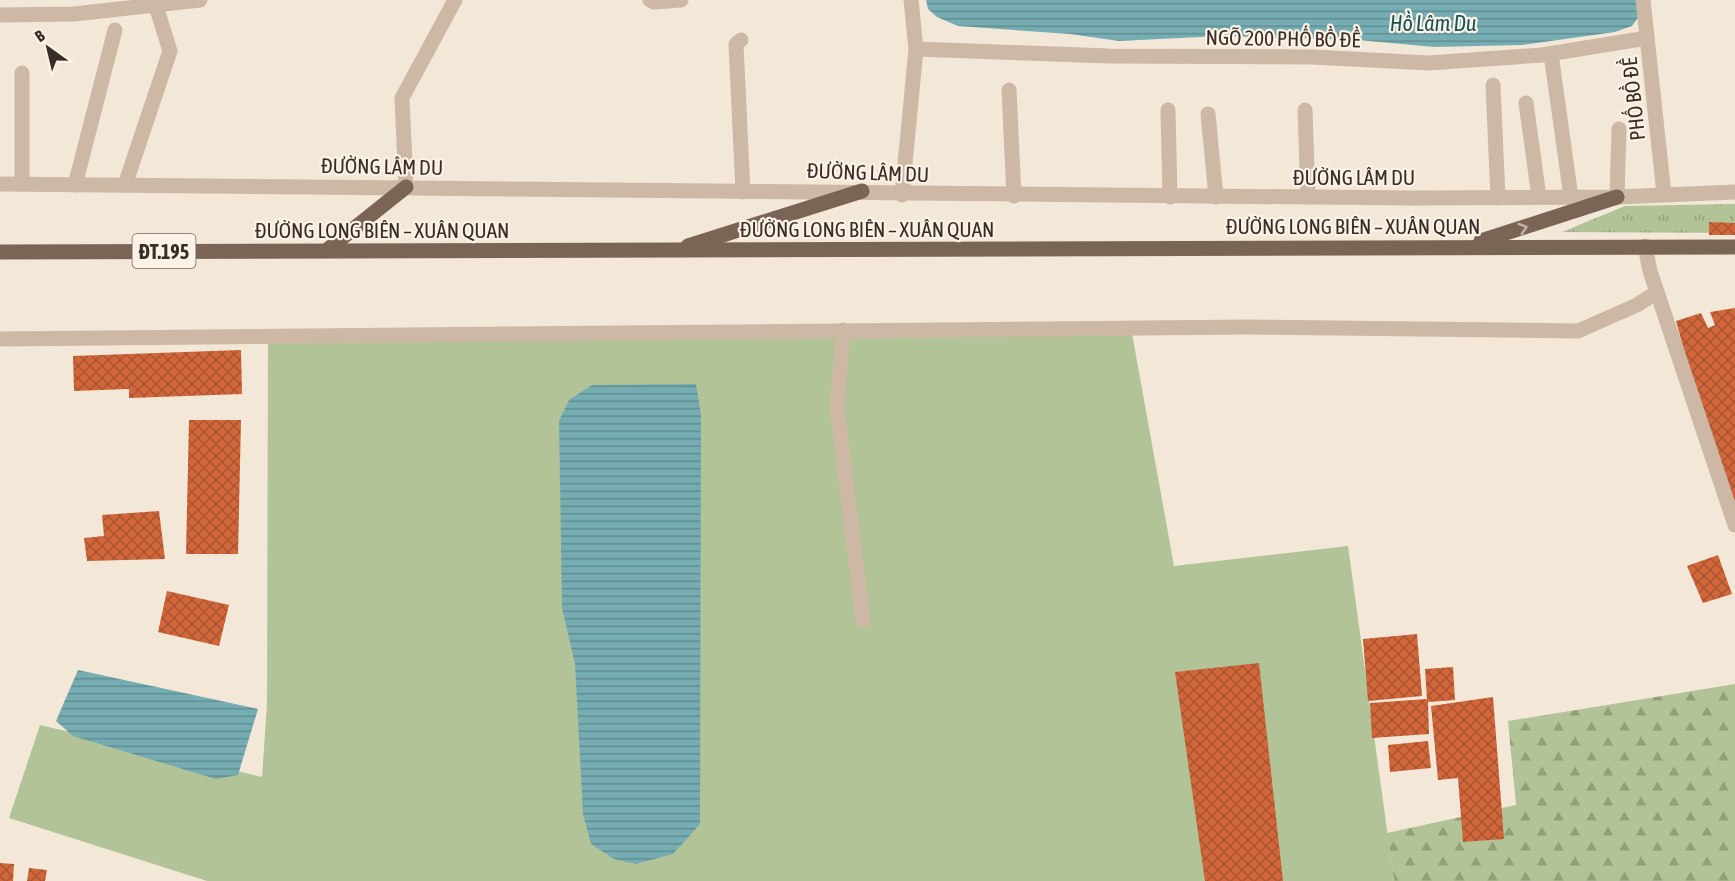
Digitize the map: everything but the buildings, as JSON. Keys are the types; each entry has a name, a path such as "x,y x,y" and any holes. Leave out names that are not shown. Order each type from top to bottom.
{"main road":[{"path":"327,250 406,187"},
{"path":"672,251 862,191"},
{"path":"1467,246 1617,197"},
{"name":"ĐƯỜNG LONG BIÊN – XUÂN QUAN","path":"0,252 1735,247"}],"street":[{"path":"0,15 74,14 200,0"},
{"path":"406,187 402,98 455,0"},
{"path":"650,0 654,2 681,0"},
{"path":"902,195 916,49 911,0"},
{"name":"PHỐ BỒ ĐỀ","path":"1643,0 1664,194"},
{"path":"125,185 170,51 156,6"},
{"path":"75,185 115,30"},
{"name":"NGÕ 200 PHỐ BỒ ĐỀ","path":"916,49 1109,56 1312,57 1429,63 1551,54 1647,38"},
{"path":"741,40 736,44 743,192"},
{"path":"1551,54 1571,197"},
{"path":"22,73 22,184"},
{"path":"1493,85 1498,198"},
{"path":"1009,90 1014,196"},
{"path":"1526,103 1539,197"},
{"path":"1168,110 1170,197"},
{"path":"1305,110 1308,197"},
{"path":"1208,114 1216,197"},
{"path":"1617,197 1619,129"},
{"name":"ĐƯỜNG LÂM DU","path":"0,184 743,192 862,191 902,195 1170,197 1617,197 1735,192"},
{"path":"1645,246 1657,292 1735,525"},
{"path":"0,339 1247,327 1578,331 1637,305 1657,292"},
{"path":"843,330 837,407 863,620"}],"green space":[{"path":"1735,204 1735,233 1562,232 1625,206"},
{"path":"1131,328 1174,566 1348,546 1394,881 207,881 9,818 40,725 262,777 267,705 268,336"},
{"path":"1735,684 1735,881 1394,881 1387,833 1516,805 1508,721"}],"water":[{"name":"Hồ Lâm Du","path":"926,0 1639,0 1640,15 1632,26 1615,32 1522,45 1434,47 1358,40 1221,36 1119,41 1070,34 958,26 937,17 928,9"},
{"path":"696,384 701,415 700,824 673,854 636,864 614,859 591,844 583,814 575,664 562,608 559,421 569,400 592,385"},
{"path":"78,670 258,709 238,775 216,779 73,736 56,721"}]}
